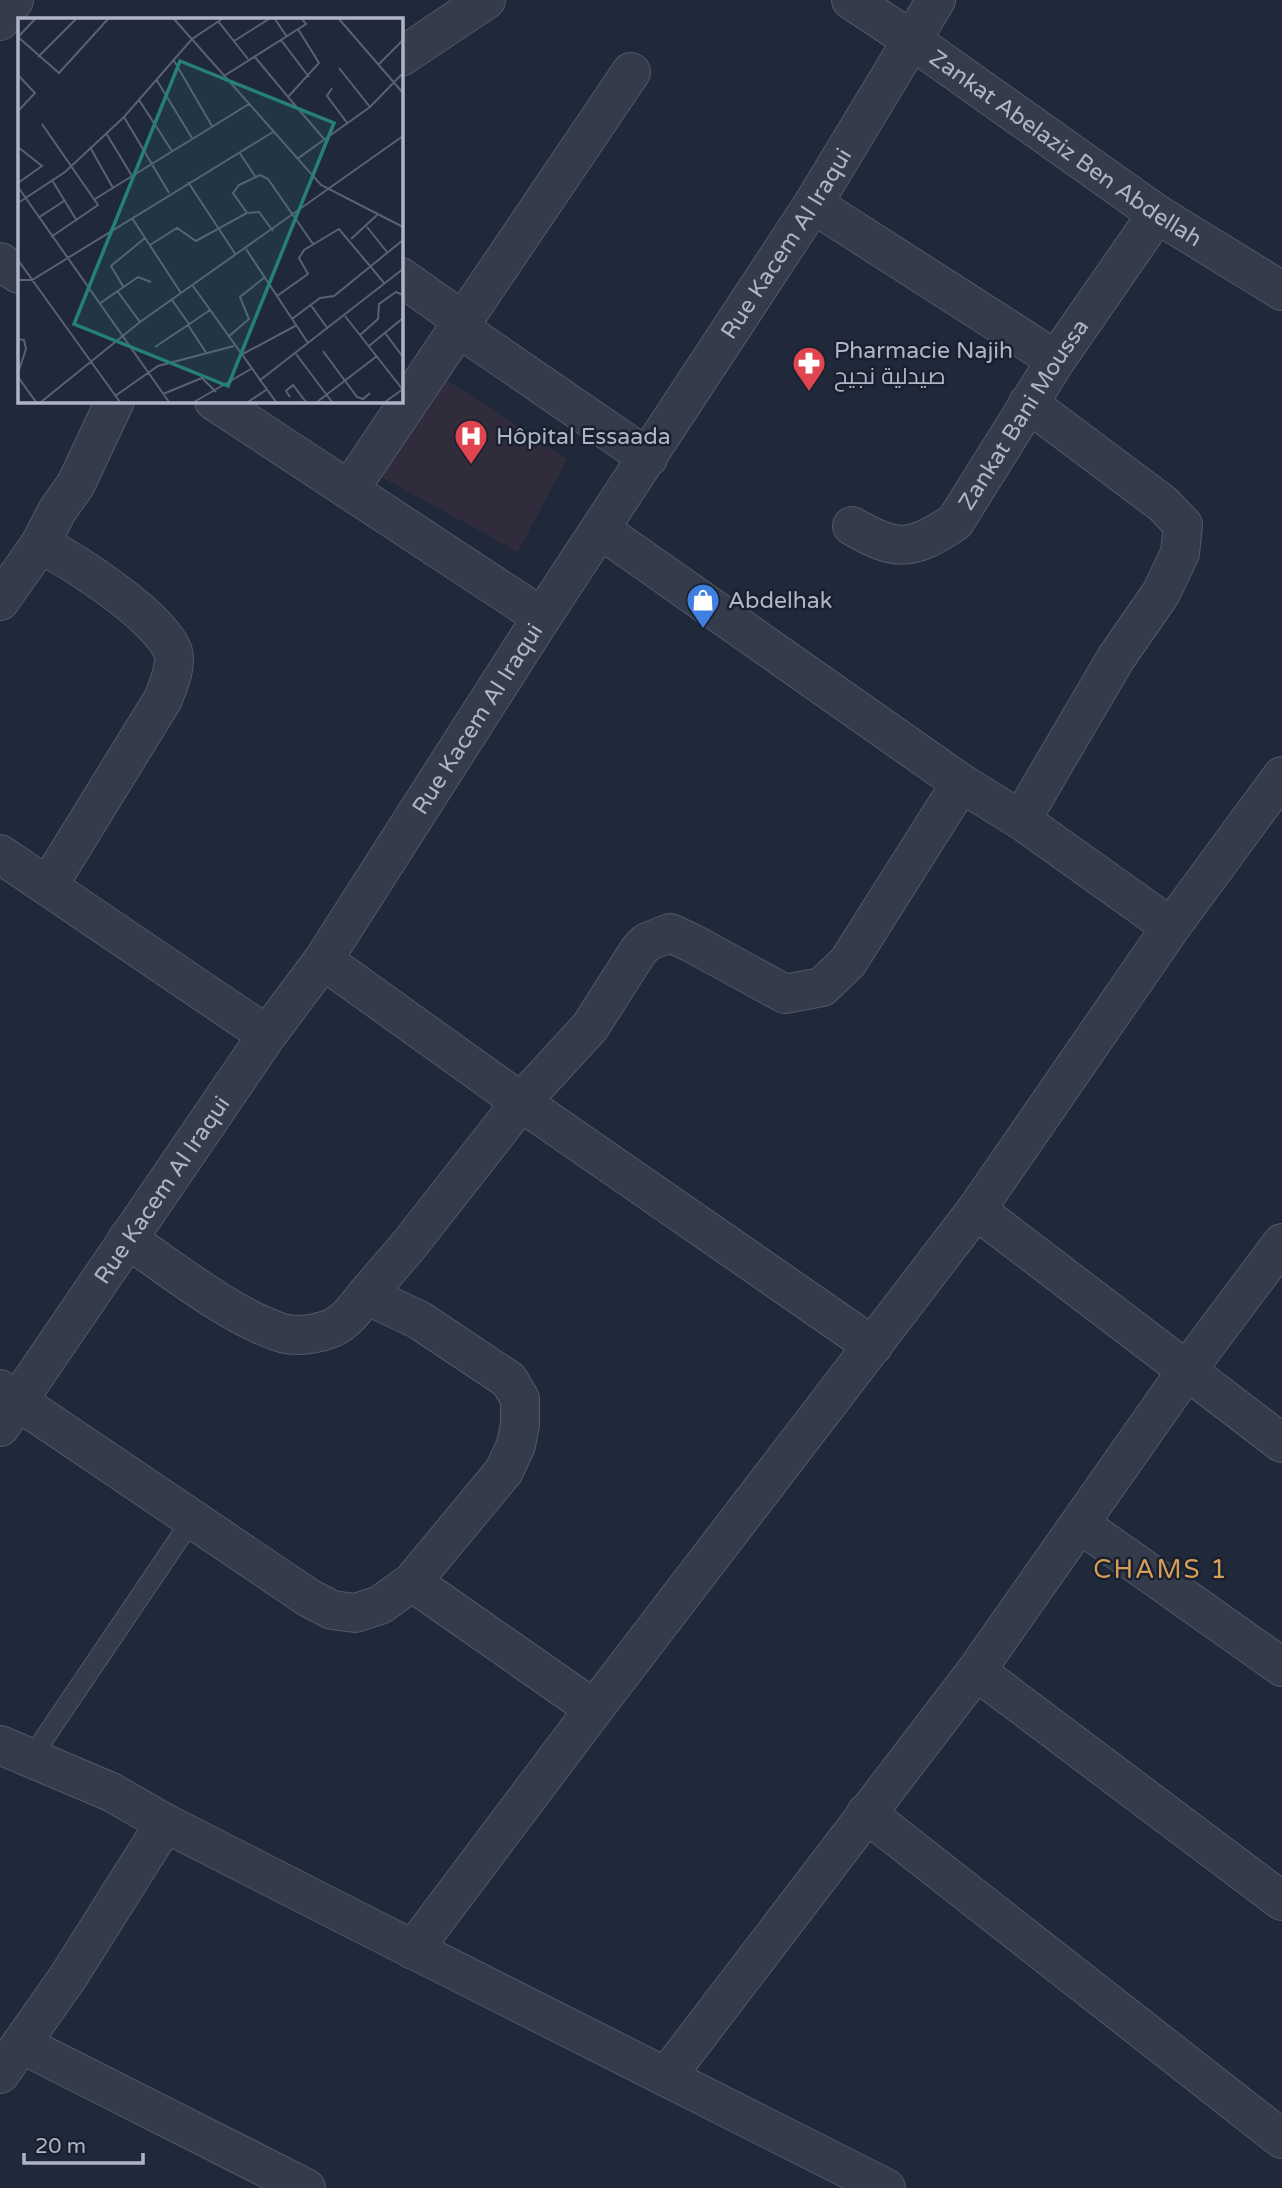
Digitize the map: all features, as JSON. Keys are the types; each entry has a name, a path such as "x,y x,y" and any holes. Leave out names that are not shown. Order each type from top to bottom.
{"street":[{"path":"0,21 14,0"},
{"path":"402,56 486,0"},
{"name":"Zankat Abelaziz Ben Abdellah","path":"851,0 1157,214 1282,291"},
{"name":"Rue Kacem Al Iraqui","path":"6,1406 127,1239 267,1035 323,960 542,617 813,204 936,0"},
{"path":"349,490 631,72"},
{"path":"813,204 1056,360"},
{"name":"Zankat Bani Moussa","path":"852,526 878,542 898,545 929,539 955,522 1056,360 1157,214"},
{"path":"0,262 18,274"},
{"path":"402,278 461,325 648,458"},
{"path":"0,601 40,544 57,511 76,484 115,402"},
{"path":"216,402 542,617"},
{"path":"1021,820 1116,658 1161,593 1180,553 1184,525 1163,504 1028,403"},
{"path":"601,530 1171,927"},
{"path":"40,544 66,557 155,625 173,653 172,675 163,699 48,886"},
{"path":"413,1950 976,1209 1171,927 1282,776"},
{"path":"127,1239 244,1317 281,1333 308,1335 328,1330 345,1321 410,1245 521,1102 590,1027 639,950 647,942 670,933 785,995 822,988 848,962 961,783"},
{"path":"0,854 267,1035"},
{"path":"323,960 521,1102 873,1346"},
{"path":"976,1209 1282,1443"},
{"path":"666,2077 976,1671 1187,1370 1282,1243"},
{"path":"6,1406 193,1518 309,1598 332,1610 355,1613 380,1605 412,1583 504,1471 516,1445 520,1424 520,1399 509,1380 419,1320 366,1295"},
{"path":"1080,1524 1282,1667"},
{"path":"412,1583 594,1709"},
{"path":"976,1671 1282,1901"},
{"path":"16,1751 111,1792 165,1823 413,1950 886,2188"},
{"path":"866,1813 1282,2139"},
{"path":"165,1823 68,1976 10,2059 306,2188"}],"lane":[{"path":"16,1751 193,1518"}],"shaded area":[{"name":"Hôpital Essaada","path":"435,372 567,459 518,552 374,473"}],"place":[{"name":"Pharmacie Najih صيدلية نجيح","path":"809,393"},
{"name":"Hôpital Essaada","path":"471,466"},
{"name":"Abdelhak","path":"703,630"}],"district":[{"name":"CHAMS 1","path":"1161,1569"}]}
